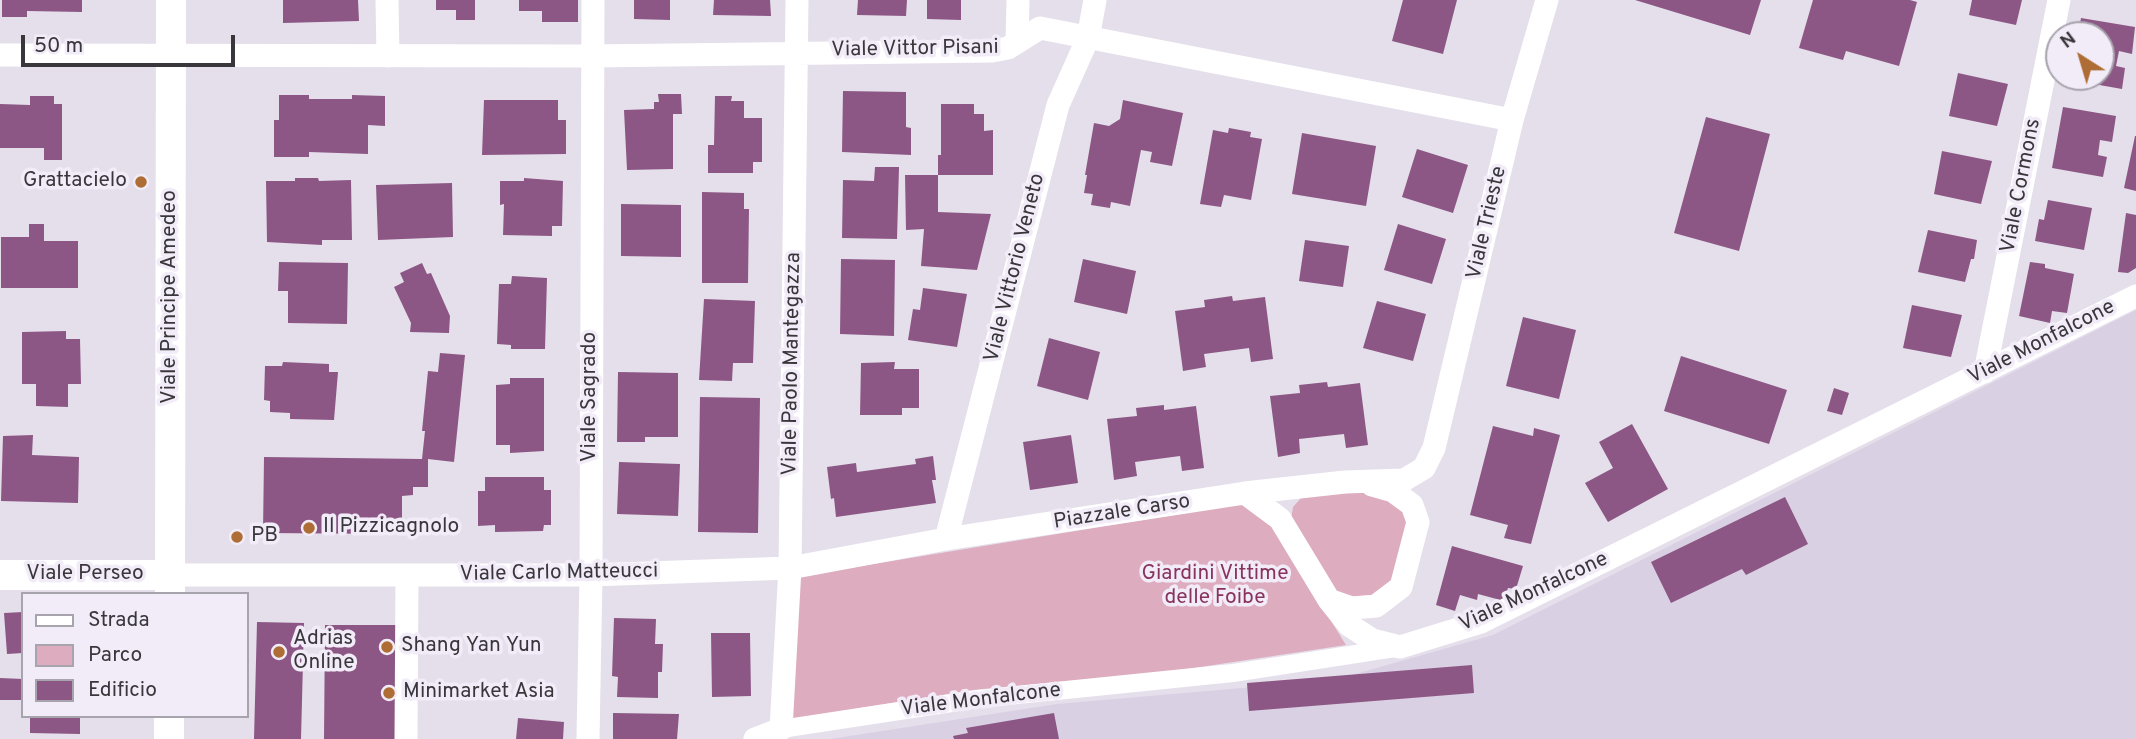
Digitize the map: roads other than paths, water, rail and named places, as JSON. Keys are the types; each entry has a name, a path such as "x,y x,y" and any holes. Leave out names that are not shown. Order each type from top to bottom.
{"street":[{"name":"Viale Principe Amedeo","path":"170,584 172,0"},
{"path":"387,0 388,56"},
{"name":"Viale Sagrado","path":"588,739 593,0"},
{"name":"Viale Paolo Mantegazza","path":"781,729 790,568 797,0"},
{"path":"1017,42 1018,0"},
{"name":"Viale Vittorio Veneto","path":"946,540 1058,105 1088,38 1095,0"},
{"name":"Viale Trieste","path":"1434,447 1512,120 1547,0"},
{"name":"Viale Cormons","path":"1985,372 2059,0"},
{"name":"Viale Vittor Pisani","path":"0,55 172,57 992,51 1008,48 1040,29 1512,120"},
{"name":"Viale Monfalcone","path":"755,739 781,729 978,699 1233,673 1400,647 1481,622 2136,296"},
{"name":"Piazzale Carso","path":"946,540 1245,493 1361,481 1404,480 1424,468 1434,447"},
{"name":"Piazzale Carso","path":"1329,600 1352,608 1376,606 1401,586 1418,522 1412,505 1393,491 1361,481"},
{"path":"1280,519 1285,502 1298,488"},
{"path":"1245,493 1280,519 1329,600 1349,625 1372,640 1400,647"},
{"name":"Viale Carlo Matteucci","path":"170,584 790,568 946,540"},
{"name":"Viale Perseo","path":"0,575 170,584"},
{"path":"406,739 407,576"},
{"path":"169,718 169,739"}],"place":[{"name":"Grattacielo","path":"141,182"},
{"name":"Il Pizzicagnolo","path":"309,528"},
{"name":"PB","path":"237,537"},
{"name":"Shang Yan Yun","path":"387,647"},
{"name":"Adrias Online","path":"279,652"},
{"name":"Minimarket Asia","path":"389,693"}],"park label":[{"name":"Giardini Vittime delle Foibe","path":"1215,587"}]}
